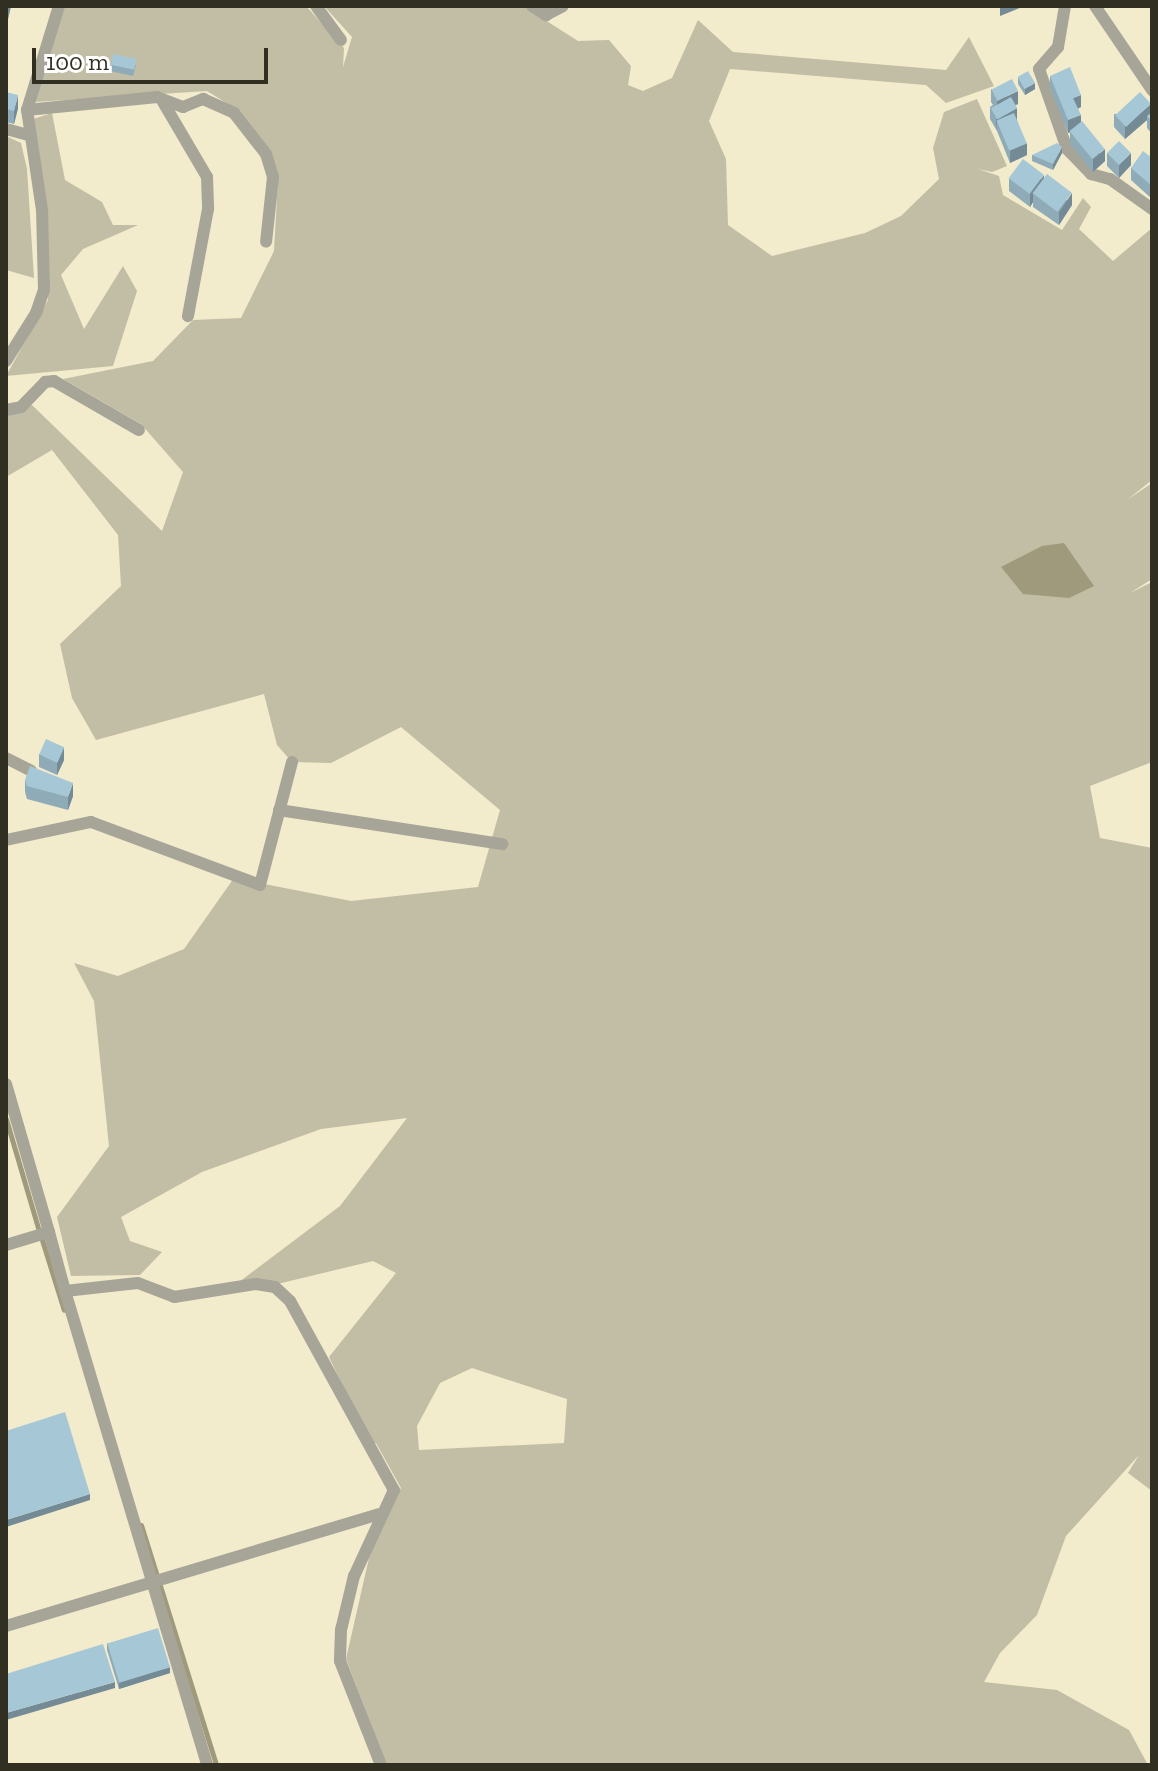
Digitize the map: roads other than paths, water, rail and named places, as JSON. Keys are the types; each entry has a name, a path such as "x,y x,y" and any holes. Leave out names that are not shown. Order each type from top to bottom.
{"street":[{"path":"6,361 36,313 44,290 42,210 27,110 59,6"},
{"path":"316,6 341,40"},
{"path":"532,6 546,15 563,6"},
{"path":"1065,6 1058,47 1039,69 1067,149 1091,174 1110,179 1152,209"},
{"path":"1095,6 1152,90"},
{"path":"27,110 162,100 183,107 203,99 234,113 266,154 274,200 266,242"},
{"path":"162,100 207,177 208,209 188,316"},
{"path":"6,129 29,135"},
{"path":"6,410 21,407 45,382 54,381 139,430"},
{"path":"6,758 31,771"},
{"path":"6,840 91,822 260,885 292,762"},
{"path":"279,810 502,844"},
{"path":"6,1084 65,1291 159,1579 207,1765"},
{"path":"6,1245 49,1232"},
{"path":"65,1291 138,1283 174,1297 256,1284 275,1287 290,1301 394,1490 379,1514 354,1576 340,1661 381,1765"},
{"path":"6,1626 379,1514"}],"waterway":[{"path":"6,1119 38,1228"},
{"path":"42,1240 64,1310"},
{"path":"141,1525 216,1765"}]}
